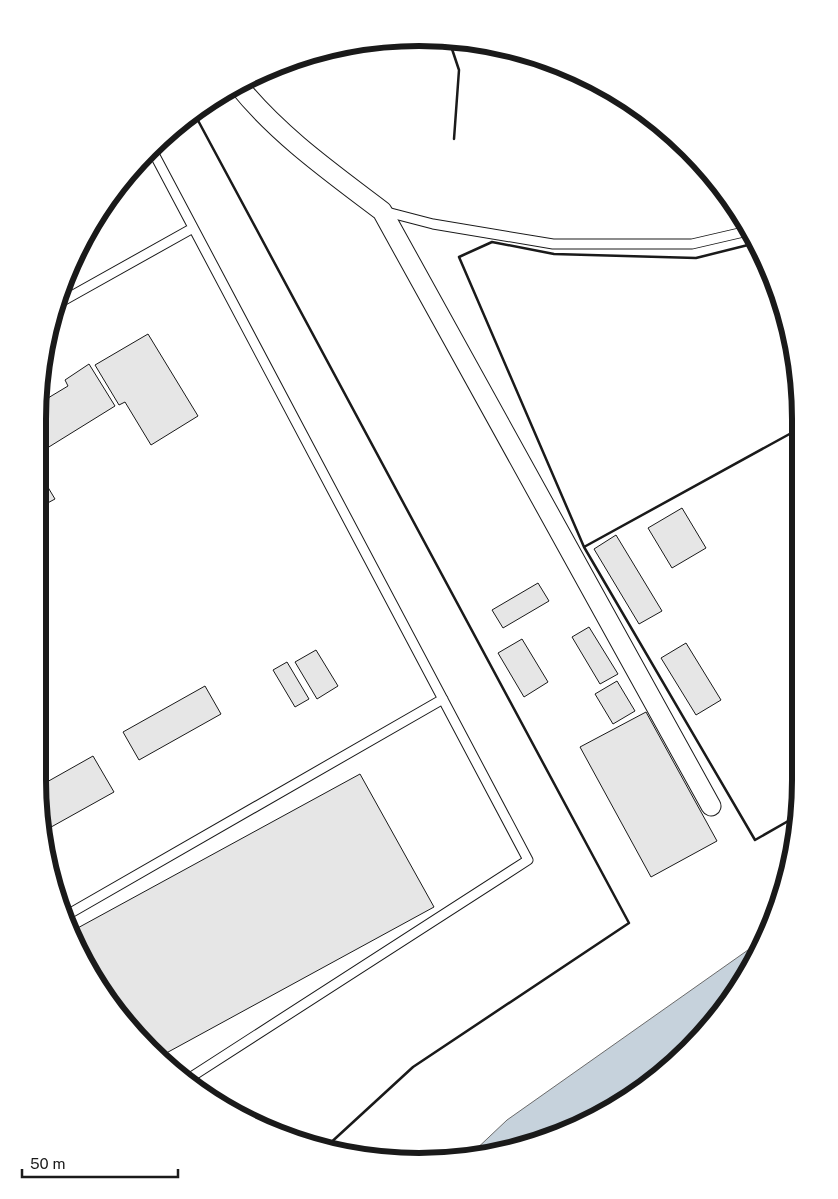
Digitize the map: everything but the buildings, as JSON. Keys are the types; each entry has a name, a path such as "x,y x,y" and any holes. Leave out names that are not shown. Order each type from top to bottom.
{"street":[{"path":"243,91 252,103 313,157 382,210 711,806"}],"lane":[{"path":"154,156 528,860 193,1077"},
{"path":"382,210 433,224 553,244 692,244 742,232"},
{"path":"66,299 193,228"},
{"path":"71,913 443,699"}],"shaded area":[{"path":"752,947 715,1007 683,1044 646,1076 605,1103 562,1124 515,1140 477,1149 507,1120"}],"wall":[{"path":"452,48 459,70 454,139"},
{"path":"197,119 629,923 413,1067 331,1142"},
{"path":"748,245 696,258 554,254 492,242 459,257 584,547 755,840 790,820"},
{"path":"584,547 792,433"}]}
